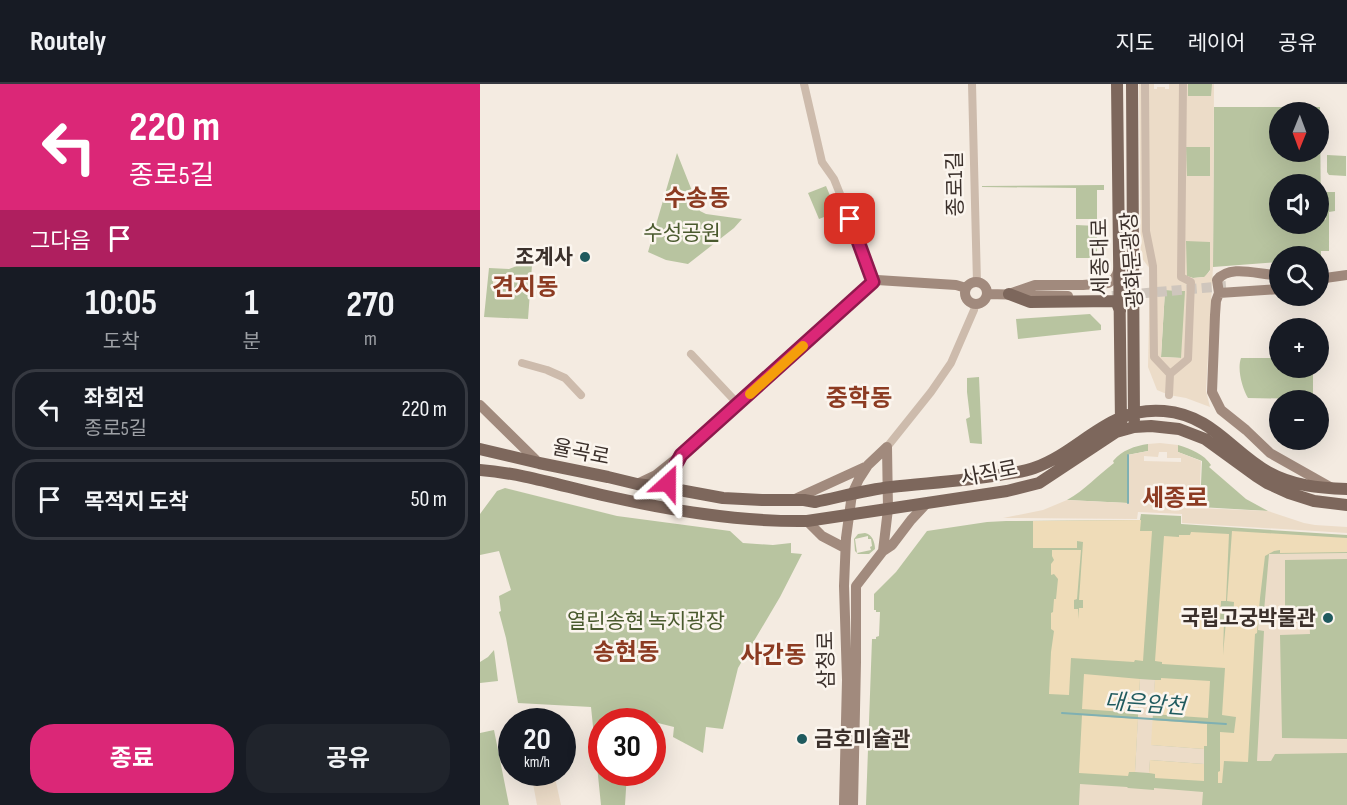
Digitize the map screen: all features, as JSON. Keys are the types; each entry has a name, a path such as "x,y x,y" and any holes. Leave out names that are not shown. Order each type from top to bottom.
{"main road":[{"name":"세종대로","path":"1117,84 1121,417 1128,429"},
{"name":"세종대로","path":"1128,429 1134,413 1132,84"},
{"path":"1009,294 1030,302 1114,301 1120,311"},
{"path":"1133,381 1142,400 1158,410"},
{"path":"1134,413 1158,410 1195,419 1211,428 1266,471 1280,478 1309,487 1347,489"},
{"name":"사직로","path":"852,494 963,481 1032,469 1056,459 1108,423 1134,413"},
{"name":"사직로","path":"850,514 1006,491 1039,483 1100,442 1128,429 1151,426 1192,433 1217,446 1249,471 1277,488 1299,497 1347,505"},
{"name":"율곡로","path":"480,448 637,484 723,498 815,502 852,494"},
{"name":"율곡로","path":"480,470 502,472 604,496 709,515 776,521 807,521 850,514"}],"street":[{"path":"804,84 822,162 834,179 873,282 877,285 965,290 971,284 977,283 985,288 987,294 984,300 975,304"},
{"name":"종로1길","path":"972,84 977,283"},
{"name":"광화문광장","path":"1145,84 1146,231 1154,266 1154,357 1170,374"},
{"path":"1168,395 1170,374 1188,359 1190,338 1191,282 1181,277 1182,84"},
{"path":"1009,294 1035,285 1108,283 1117,274 1119,264"},
{"path":"1222,289 1217,280 1221,275 1227,273 1269,274"},
{"path":"1329,277 1347,275"},
{"path":"637,484 656,475 681,455 873,282"},
{"path":"1222,289 1269,283"},
{"path":"1222,289 1269,289"},
{"path":"1222,289 1216,301 1212,392 1221,410 1270,453 1333,489"},
{"path":"965,290 967,300 975,304"},
{"path":"987,294 1095,297"},
{"path":"852,494 858,479 868,465 887,447 951,363 975,310 975,304"},
{"path":"691,354 738,404"},
{"path":"522,363 565,378 581,395"},
{"path":"480,405 539,463"},
{"path":"883,550 888,508 887,447"},
{"path":"674,489 668,483 669,477 681,455"},
{"path":"792,500 868,465"},
{"name":"삼청로","path":"844,805 847,680 844,586 845,548 852,494"},
{"name":"삼청로","path":"853,805 855,586 883,550 892,545 910,520 926,504"},
{"path":"807,521 822,536 845,548"}],"green space":[{"path":"1188,84 1212,84 1212,96 1188,96"},
{"path":"1214,107 1269,107 1269,162 1320,162 1321,174 1269,174 1269,234 1329,234 1329,246 1269,246 1269,263 1213,267"},
{"path":"1186,147 1210,147 1210,176 1186,176"},
{"name":"수성공원","path":"677,153 700,211 706,214 742,219 688,264 666,260 648,252"},
{"path":"1329,155 1346,156 1346,176 1329,175 1327,172"},
{"path":"1104,185 1104,190 1097,190 1097,219 1076,219 1076,188 982,187 982,186"},
{"path":"826,186 837,212 819,219 808,193"},
{"path":"1329,192 1335,192 1335,211 1329,212"},
{"path":"1076,225 1097,226 1097,258 1076,258"},
{"path":"1186,241 1210,241 1210,270 1205,277 1186,276"},
{"path":"522,264 532,265 528,319 484,317 489,268 509,269"},
{"path":"1165,290 1186,291 1182,358 1161,357"},
{"path":"1090,314 1101,325 1101,330 1018,339 1016,319"},
{"path":"1241,358 1269,358 1269,378 1313,378 1313,390 1269,390 1269,398 1248,398 1240,367"},
{"path":"979,377 982,444 970,443 966,419 970,417 967,378"},
{"path":"1148,444 1148,451 1127,455 1127,503 1067,500 1114,463 1113,461 1120,454 1134,447"},
{"path":"1178,445 1201,455 1211,465 1209,467 1246,499 1268,511 1200,507 1202,461 1178,452"},
{"name":"열린송현 녹지광장","path":"505,488 617,516 730,531 743,543 773,545 791,543 791,553 802,554 780,597 738,668 723,729 706,727 703,753 673,737 674,727 666,725 666,708 591,708 518,703 499,612 501,611 499,596 511,590 499,551 480,555 480,514 497,491"},
{"path":"1141,514 1181,516 1181,524 1347,535 1347,805 866,805 872,639 879,636 880,612 874,610 874,594 896,572 927,531 1006,521 1140,520"},
{"path":"858,534 870,535 875,549 869,554 858,554 857,553 855,551 854,539","holes":["868,536 868,539 871,539 871,550 857,553 855,539"]},
{"path":"494,650 498,681 480,683 480,662"},
{"path":"494,730 498,750 498,786 505,786 509,805 480,805 480,733"},
{"name":"열린송현 녹지광장","path":"599,786 626,786 625,805 601,805"}],"sand":[{"path":"1141,520 1140,531 1152,531 1143,661 1071,658 1069,695 1049,694 1054,631 1051,629 1051,613 1054,599 1056,599 1058,579 1054,574 1051,575 1051,564 1054,560 1052,550 1081,550 1077,599 1074,600 1074,609 1078,609 1078,619 1079,608 1083,608 1083,600 1079,600 1083,542 1077,541 1077,548 1033,548 1033,521"},
{"path":"1232,531 1347,538 1347,552 1280,553 1280,550 1265,556 1257,633 1255,634 1248,762 1224,761 1222,783 1218,783 1220,732 1234,733 1236,717 1222,715 1225,668 1162,664 1162,662 1155,661 1164,536 1179,537 1179,535 1190,535 1191,532 1229,534 1226,601 1221,601 1220,620 1224,621 1223,655 1226,621 1233,621 1234,602 1227,601"},
{"path":"1084,674 1140,679 1138,713 1082,709"},
{"path":"1161,678 1210,681 1208,718 1152,714 1155,680 1161,680"},
{"path":"1082,715 1138,719 1135,772 1129,772 1128,776 1079,773"},
{"path":"1152,720 1207,724 1207,746 1204,746 1204,749 1150,745"},
{"path":"1150,760 1204,764 1204,781 1155,778 1155,774 1149,773"}],"shaded area":[{"path":"1139,84 1154,84 1154,89 1165,87 1169,89 1169,84 1188,84 1188,96 1211,96 1212,84 1214,84 1213,267 1206,391 1210,407 1157,390 1148,367 1150,269 1141,257","holes":["1186,147 1210,147 1210,176 1187,176","1186,241 1210,242 1210,271 1204,277 1187,276","1165,290 1185,291 1181,358 1161,357"]},
{"path":"493,274 512,274 512,287 493,288"},
{"path":"1148,444 1178,445 1178,452 1201,461 1199,508 1268,511 1304,523 1347,527 1347,533 1182,523 1182,514 1138,512 1137,519 1003,518 1043,510 1067,500 1128,503 1128,455 1148,451","holes":["1159,452 1167,452 1167,458 1181,458 1181,462 1144,461 1144,456 1158,457"]},
{"path":"1347,553 1347,559 1285,560 1285,611 1309,612 1310,634 1280,635 1282,738 1347,739 1347,753 1275,754 1271,761 1257,761 1264,631 1258,630 1259,612 1264,611 1269,554"},
{"path":"1140,679 1155,680 1151,745 1204,749 1204,764 1150,760 1149,773 1135,772"},
{"path":"1080,784 1203,792 1202,805 1079,805"},
{"path":"533,786 557,786 561,805 537,805"}],"waterway":[{"path":"1128,455 1128,503"},
{"name":"대은암천","path":"1062,713 1226,724"}],"tunnel":[{"path":"1112,296 1226,286"}],"slow traffic":[{"path":"750,394 803,346"}],"place":[{"name":"조계사","path":"585,257"},
{"name":"국립고궁박물관","path":"1328,618"},
{"name":"금호미술관","path":"802,739"}],"district":[{"name":"수송동","path":"697,198"},
{"name":"견지동","path":"525,287"},
{"name":"중학동","path":"859,398"},
{"name":"세종로","path":"1175,498"},
{"name":"송현동","path":"626,652"},
{"name":"사간동","path":"773,655"}],"route":[{"path":"668,483 681,455 873,282 850,219"}]}
